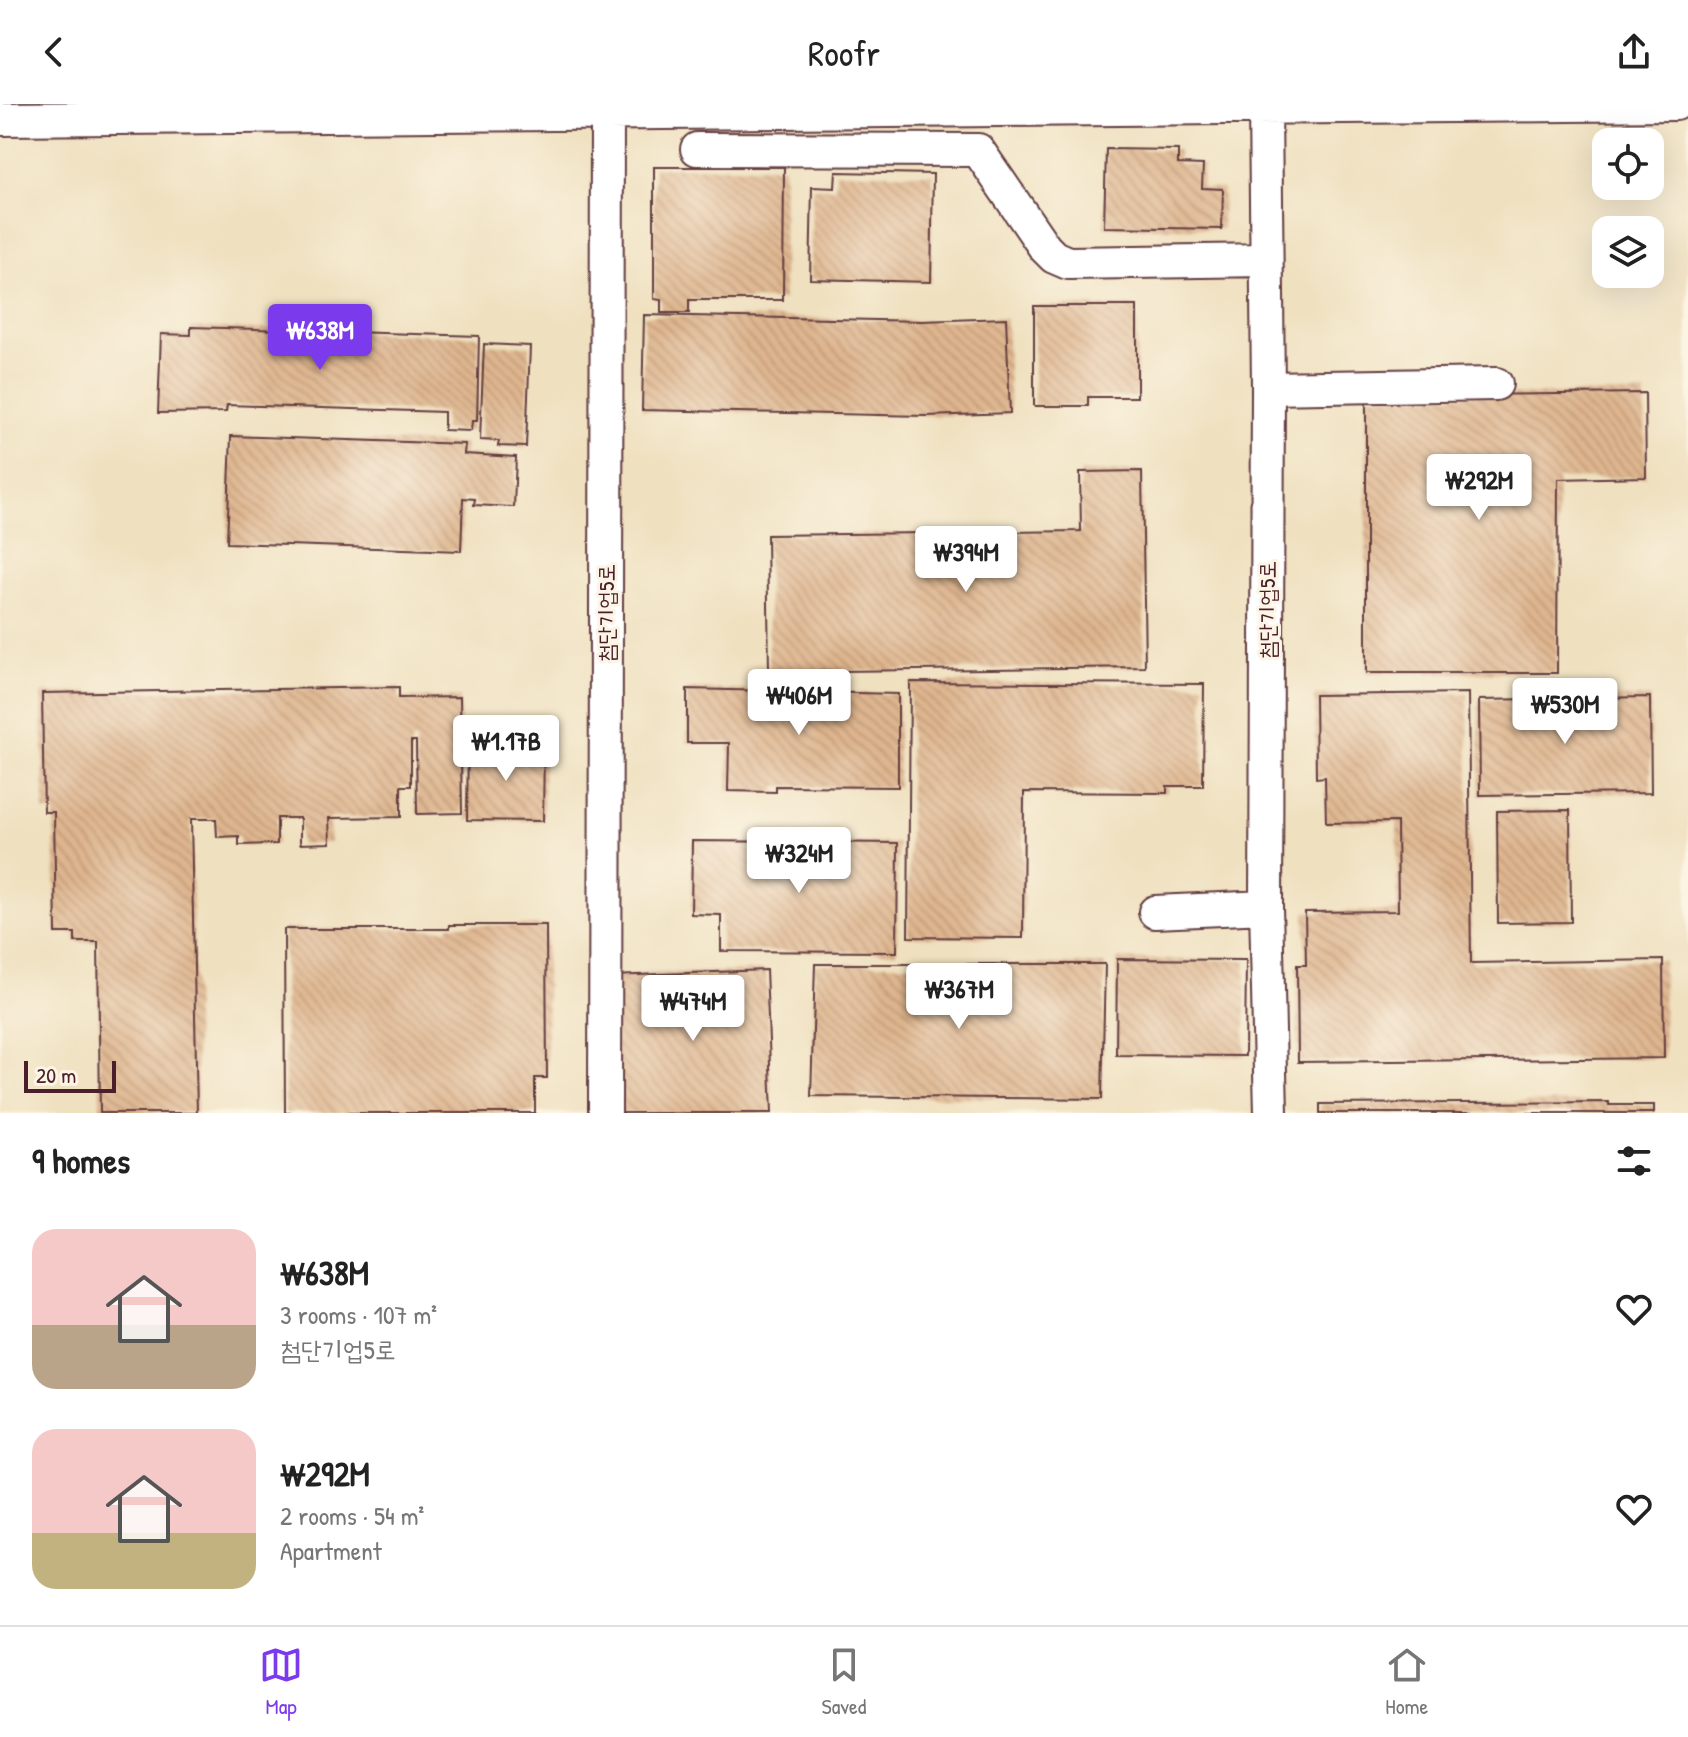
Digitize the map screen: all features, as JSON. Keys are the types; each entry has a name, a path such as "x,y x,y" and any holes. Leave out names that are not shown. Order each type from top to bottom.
{"street":[{"path":"0,119 607,114 877,108 1676,104"},
{"name":"첨단기업5로","path":"1265,107 1268,388 1266,907 1271,1113"},
{"name":"첨단기업5로","path":"605,1113 607,114"},
{"path":"697,149 978,150 1045,248 1054,257 1068,263 1266,260"},
{"path":"1268,388 1496,384"},
{"path":"1155,912 1266,907"}],"building":[{"path":"1106,149 1178,150 1178,164 1203,165 1202,188 1223,189 1222,229 1104,227"},
{"path":"654,167 784,167 783,300 689,300 689,313 661,313 661,300 654,299"},
{"path":"836,172 933,174 931,282 810,279 812,187 835,188"},
{"path":"1034,306 1137,306 1137,397 1088,397 1088,406 1034,406"},
{"path":"644,315 922,321 1006,318 1010,413 926,416 642,410"},
{"path":"191,327 479,336 477,421 472,421 471,431 444,430 444,412 227,405 226,412 158,413 161,334 191,335"},
{"path":"484,344 530,346 526,447 498,446 499,441 480,440"},
{"path":"1645,393 1646,477 1558,479 1557,673 1366,673 1366,396"},
{"path":"231,436 465,444 464,454 516,457 514,507 474,505 475,499 463,498 461,551 227,543"},
{"path":"1142,471 1145,667 769,672 767,535 1081,531 1080,472"},
{"path":"910,682 1204,684 1203,786 1167,786 1167,793 1024,792 1023,938 908,937"},
{"path":"399,687 399,698 460,697 462,813 417,814 416,741 411,741 411,786 401,786 401,817 329,818 330,843 300,844 300,818 277,818 277,844 239,845 239,836 217,837 216,819 191,819 197,1113 100,1113 98,942 75,942 75,933 56,933 54,812 44,812 42,693"},
{"path":"687,689 898,694 898,787 776,786 776,792 728,791 729,743 687,743"},
{"path":"1468,693 1471,963 1663,960 1664,1058 1298,1062 1297,965 1306,965 1305,912 1398,911 1397,822 1326,823 1325,777 1316,778 1315,695"},
{"path":"1650,697 1651,793 1480,795 1479,700"},
{"path":"468,745 544,746 543,821 467,820"},
{"path":"1570,810 1571,922 1498,923 1497,811"},
{"path":"692,841 898,843 897,952 721,951 721,915 691,914"},
{"path":"449,925 546,925 547,1078 535,1078 535,1113 285,1113 284,929 449,929"},
{"path":"1117,959 1246,960 1245,1056 1116,1055"},
{"path":"815,964 1105,964 1102,1099 811,1096"},
{"path":"766,970 772,1113 618,1113 612,976"},
{"path":"1609,1102 1609,1105 1654,1105 1654,1113 1320,1113 1320,1104"}]}
